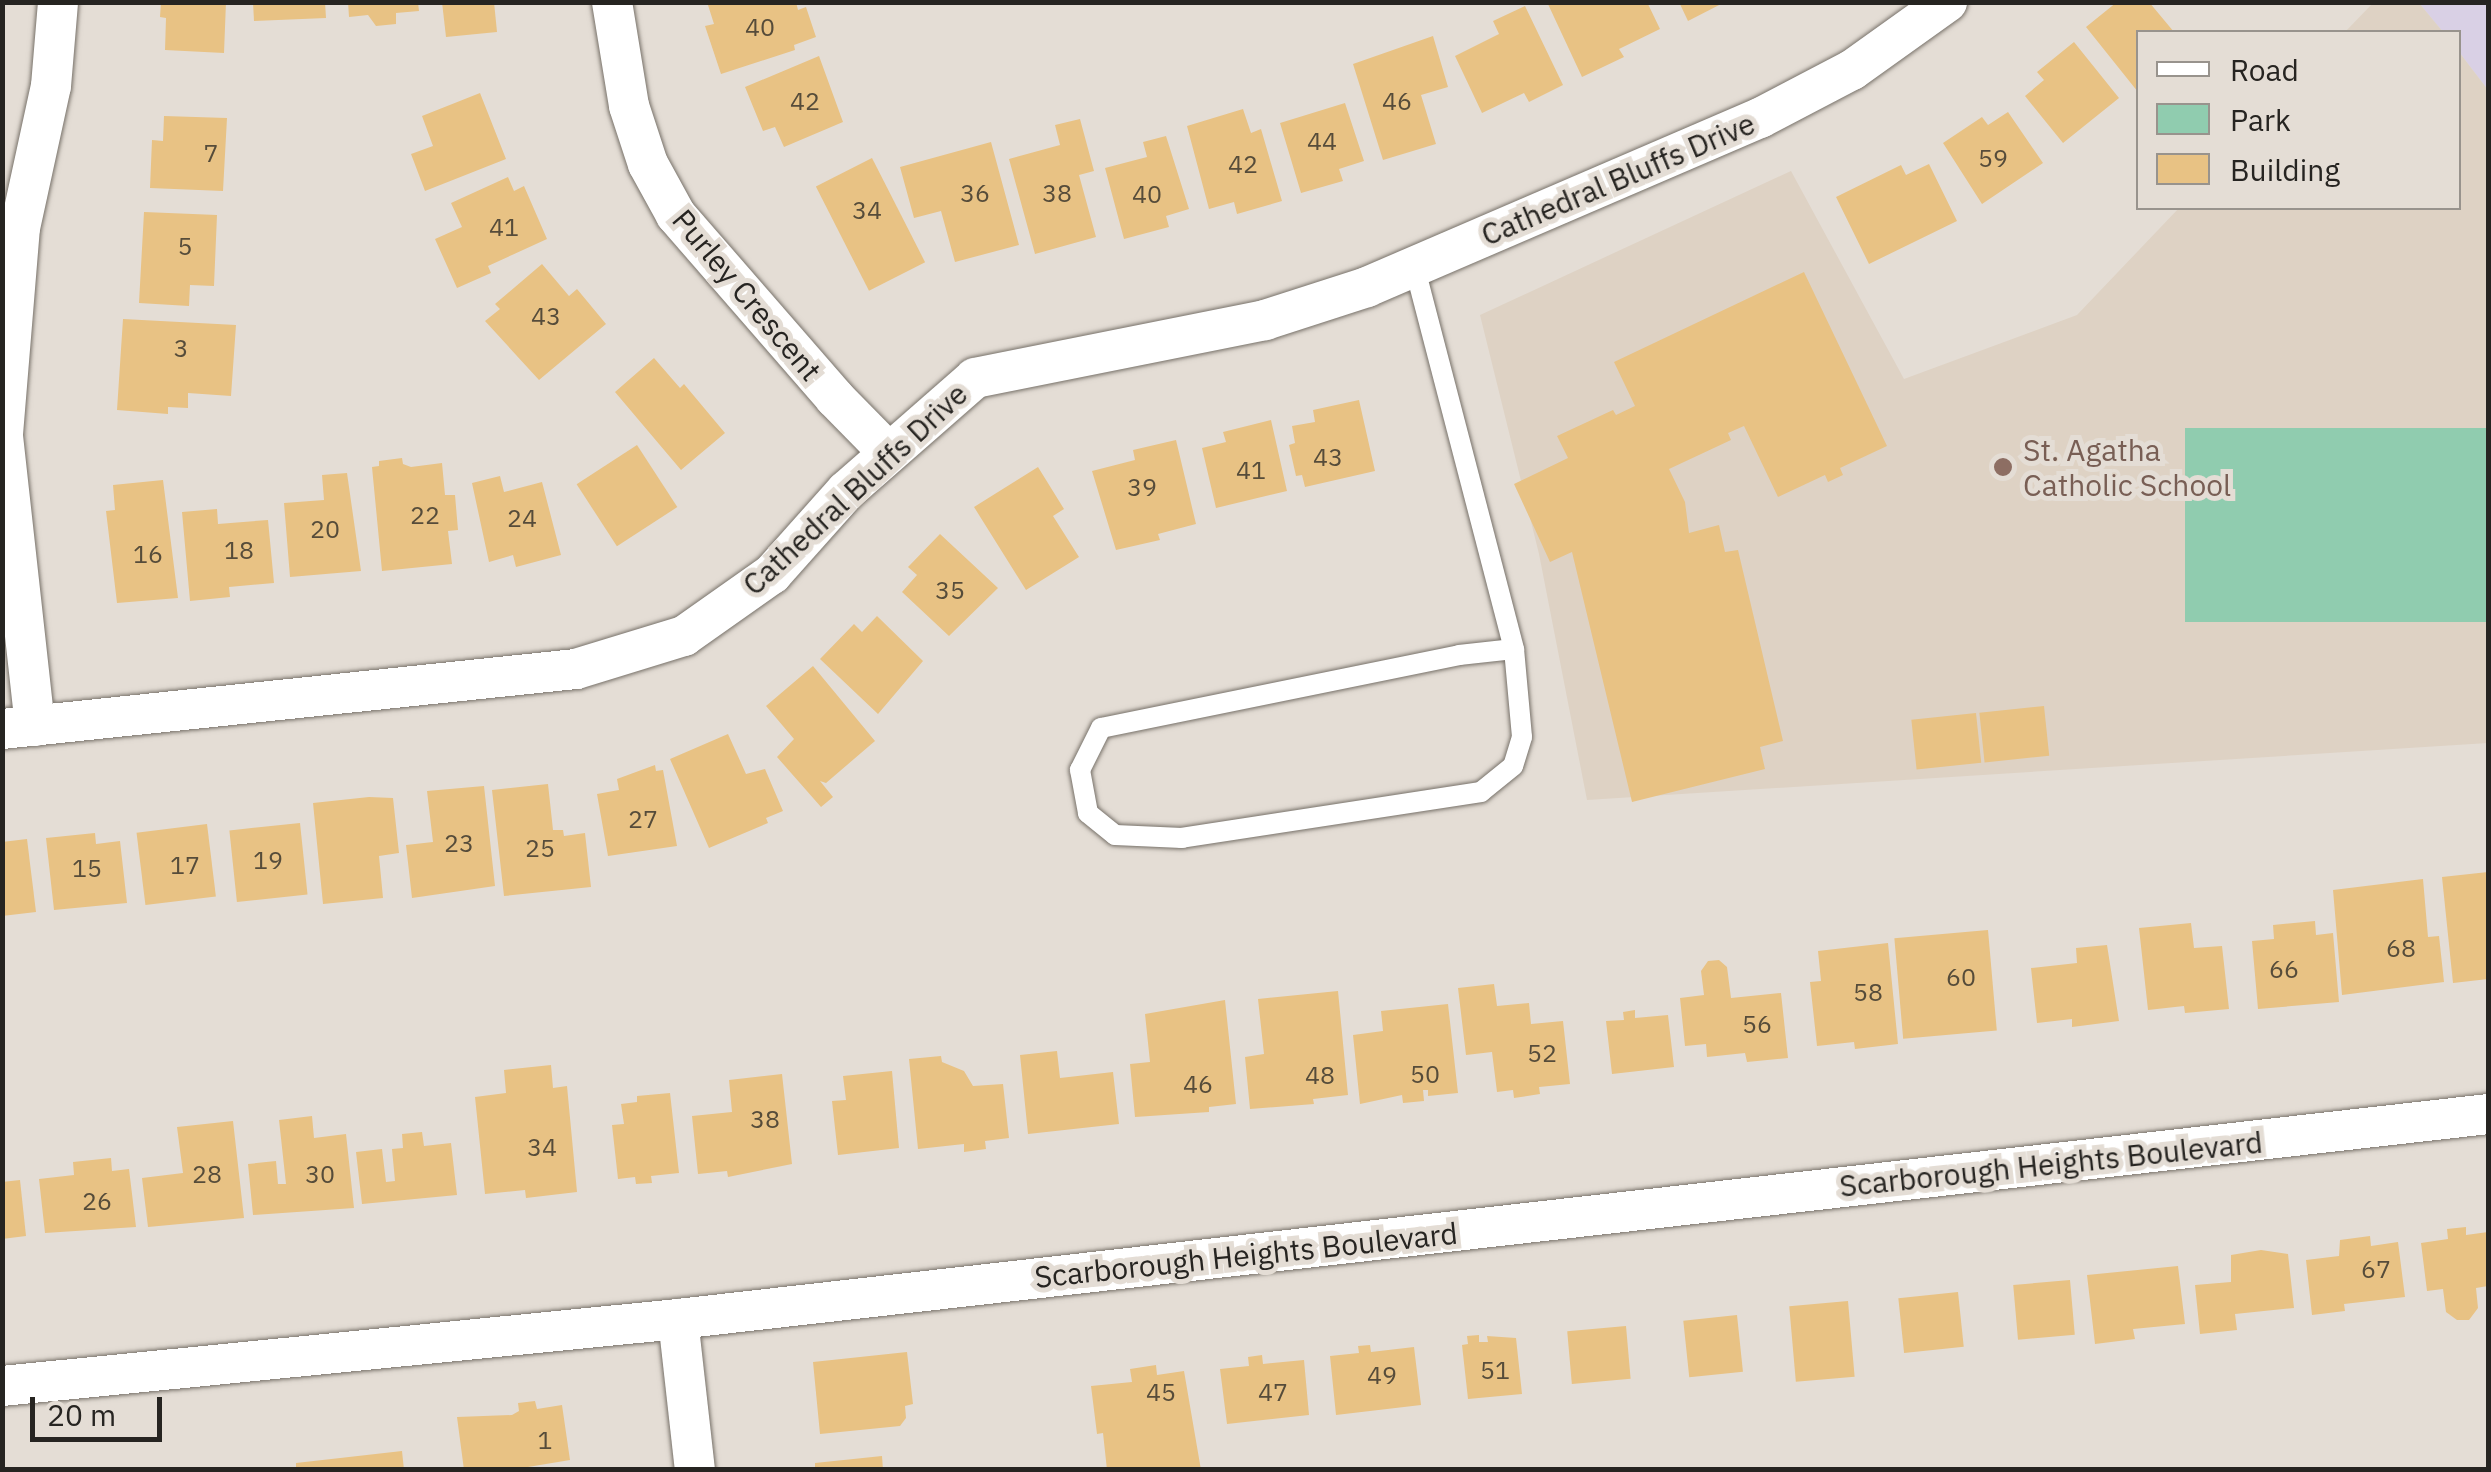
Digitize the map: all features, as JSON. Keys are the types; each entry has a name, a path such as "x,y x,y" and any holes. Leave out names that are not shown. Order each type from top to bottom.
{"street":[{"path":"18,728 3,434 20,228 51,86 58,2"},
{"name":"Purley Crescent","path":"612,2 629,106 648,164 676,215 834,398 888,452"},
{"name":"Cathedral Bluffs Drive","path":"18,728 576,669 684,636 772,574 888,452 974,378 1265,320 1367,287 1760,118 1852,70 1948,2"},
{"name":"Scarborough Heights Boulevard","path":"2,1386 678,1319 2488,1114"},
{"path":"678,1319 695,1470"}],"lane":[{"path":"1414,265 1514,649 1522,737 1513,766 1481,792 1182,838 1115,835 1088,813 1080,770 1100,728 1459,655 1514,649"}],"shaded area":[{"path":"2373,3 2419,3 2441,30 2347,30"},
{"path":"2419,3 2488,3 2488,90 2461,55 2461,30 2441,30"},
{"name":"St. Agatha Catholic School","path":"2461,55 2488,90 2488,743 1587,800 1539,554 1480,315 1791,171 1904,379 2077,315 2177,210 2461,210"}],"green space":[{"path":"2185,428 2488,428 2488,622 2185,622"}],"building":[{"path":"161,2 226,2 224,53 165,50 166,18 160,17"},
{"path":"253,2 325,2 326,18 254,21"},
{"path":"348,2 418,2 419,11 396,13 396,24 376,26 368,15 349,17"},
{"path":"442,2 494,2 497,32 446,37"},
{"path":"707,2 796,2 798,10 806,7 816,37 794,45 795,50 721,74 705,26 714,24"},
{"path":"1547,2 1647,2 1660,29 1619,49 1624,57 1582,77"},
{"path":"1679,2 1725,2 1688,21"},
{"path":"2117,2 2149,2 2172,30 2136,30 2136,90 2086,27"},
{"path":"1525,6 1563,85 1529,102 1524,93 1482,113 1455,56 1499,34 1493,21"},
{"path":"1433,36 1448,87 1421,95 1436,144 1383,160 1353,64"},
{"path":"2074,42 2119,98 2063,143 2025,96 2044,80 2037,72"},
{"path":"819,56 843,122 784,147 775,127 763,131 745,87"},
{"path":"480,93 506,159 425,191 411,154 433,146 422,116"},
{"path":"1345,103 1364,161 1339,169 1343,181 1301,193 1280,123"},
{"path":"1243,109 1251,133 1261,129 1282,201 1237,214 1234,202 1209,209 1187,126"},
{"path":"2008,112 2043,163 1982,204 1943,143 1982,117 1988,125"},
{"path":"164,116 227,118 223,191 150,188 152,140 163,141"},
{"path":"1080,119 1094,171 1079,175 1096,237 1035,254 1009,159 1060,145 1055,125"},
{"path":"1166,136 1189,209 1166,216 1169,227 1124,239 1105,168 1147,157 1143,142"},
{"path":"991,142 1019,245 955,262 941,211 914,218 900,167"},
{"path":"872,158 925,262 869,291 816,187"},
{"path":"1929,164 1957,221 1869,264 1836,197 1901,165 1906,175"},
{"path":"508,177 514,191 524,186 547,239 488,266 491,273 457,288 435,239 462,227 451,203"},
{"path":"144,212 217,215 214,286 190,285 189,306 139,303"},
{"path":"542,264 569,296 577,289 606,324 539,380 485,321 500,309 495,304"},
{"path":"1804,272 1887,446 1840,468 1843,475 1828,482 1825,475 1778,497 1744,426 1728,433 1731,440 1669,469 1685,502 1689,533 1719,525 1725,552 1738,550 1783,741 1760,747 1765,769 1632,802 1572,552 1550,562 1514,484 1568,458 1557,436 1613,410 1616,415 1635,406 1614,362"},
{"path":"123,319 236,325 231,396 188,393 188,408 168,407 168,414 117,410"},
{"path":"654,358 680,388 684,384 725,433 681,470 615,392"},
{"path":"1359,400 1375,471 1305,487 1302,475 1296,476 1289,445 1295,443 1292,426 1315,422 1313,410"},
{"path":"1271,420 1287,491 1216,508 1202,448 1226,442 1223,432"},
{"path":"1176,440 1196,524 1158,534 1160,540 1116,550 1092,471 1135,460 1133,450"},
{"path":"637,445 677,507 617,546 577,484"},
{"path":"402,458 403,464 411,467 442,463 445,495 455,495 458,530 448,531 452,564 382,571 372,467 379,466 379,461"},
{"path":"1038,467 1064,509 1053,516 1079,557 1026,590 974,507"},
{"path":"347,473 361,571 290,577 284,503 324,500 322,475"},
{"path":"500,476 504,492 542,482 561,555 516,567 513,555 489,562 472,483"},
{"path":"163,480 178,598 117,603 106,511 115,510 113,485"},
{"path":"217,509 218,524 268,520 274,583 229,587 230,597 190,601 182,512"},
{"path":"940,534 998,588 949,636 902,592 917,575 908,567"},
{"path":"877,616 923,661 878,714 820,659 854,624 862,632"},
{"path":"813,666 875,741 826,783 820,781 833,797 821,807 777,757 794,739 766,706"},
{"path":"2044,706 2049,756 1985,763 1979,713"},
{"path":"1976,713 1981,763 1917,770 1911,720"},
{"path":"728,734 746,774 765,769 783,811 766,818 768,823 709,848 670,759"},
{"path":"655,765 656,771 663,770 677,846 608,856 597,794 619,790 617,779"},
{"path":"548,784 553,830 563,830 564,836 585,833 591,887 504,896 492,790"},
{"path":"484,786 495,886 412,898 406,845 433,842 427,791"},
{"path":"393,798 399,853 379,856 383,898 323,904 313,803"},
{"path":"300,823 308,895 237,902 229,830"},
{"path":"207,824 216,896 145,905 137,833"},
{"path":"95,833 96,844 120,841 127,903 54,910 46,838"},
{"path":"27,839 36,912 2,916 2,842"},
{"path":"2488,872 2488,979 2453,983 2442,877"},
{"path":"2423,879 2428,937 2439,936 2444,982 2342,995 2333,890"},
{"path":"2315,921 2316,935 2333,933 2339,1002 2258,1009 2252,941 2274,939 2273,925"},
{"path":"2191,923 2194,948 2222,946 2229,1009 2185,1013 2184,1006 2148,1010 2139,928"},
{"path":"1988,930 1997,1031 1903,1039 1894,938"},
{"path":"1888,943 1898,1044 1855,1049 1854,1042 1817,1046 1810,982 1821,981 1818,951"},
{"path":"2107,945 2119,1021 2072,1027 2072,1019 2037,1023 2031,968 2077,963 2076,948"},
{"path":"1719,960 1727,967 1731,998 1781,993 1788,1058 1747,1062 1745,1053 1707,1057 1706,1044 1685,1046 1680,998 1704,995 1701,971 1708,961"},
{"path":"1494,984 1497,1006 1529,1003 1531,1024 1563,1021 1570,1084 1539,1087 1540,1094 1514,1098 1513,1090 1497,1092 1492,1052 1466,1055 1458,988"},
{"path":"1338,991 1348,1095 1313,1099 1314,1104 1250,1109 1245,1057 1264,1054 1258,999"},
{"path":"1225,1000 1236,1104 1209,1107 1209,1112 1135,1117 1130,1064 1150,1062 1145,1014"},
{"path":"1448,1004 1458,1093 1428,1096 1428,1090 1423,1090 1424,1101 1403,1103 1402,1095 1360,1104 1353,1035 1383,1031 1381,1011"},
{"path":"1635,1010 1635,1018 1668,1015 1674,1067 1612,1074 1606,1021 1624,1020 1623,1012"},
{"path":"1057,1051 1060,1078 1113,1072 1119,1124 1028,1134 1020,1055"},
{"path":"941,1056 942,1062 964,1071 973,1086 1003,1084 1009,1138 985,1141 986,1149 964,1152 964,1144 918,1149 909,1059"},
{"path":"551,1065 553,1088 567,1086 577,1192 526,1198 525,1190 485,1194 475,1097 506,1093 504,1070"},
{"path":"892,1071 899,1148 838,1155 832,1101 846,1100 843,1076"},
{"path":"782,1074 792,1164 728,1177 727,1171 698,1174 692,1116 732,1112 729,1080"},
{"path":"670,1093 679,1173 651,1176 652,1183 636,1184 635,1177 618,1179 612,1125 624,1124 621,1104 637,1102 637,1096"},
{"path":"312,1116 314,1138 346,1134 354,1208 253,1215 248,1164 276,1161 278,1184 286,1184 279,1120"},
{"path":"233,1121 244,1218 148,1227 142,1178 183,1173 177,1127"},
{"path":"422,1132 424,1146 451,1143 457,1195 362,1204 356,1152 382,1149 386,1182 395,1181 392,1149 403,1148 402,1134"},
{"path":"111,1158 112,1171 129,1169 136,1227 45,1233 39,1179 74,1175 73,1162"},
{"path":"20,1180 26,1236 2,1239 2,1182"},
{"path":"2466,1227 2466,1235 2488,1232 2488,1286 2476,1288 2478,1308 2469,1320 2457,1320 2446,1312 2443,1289 2427,1291 2421,1243 2448,1239 2447,1229"},
{"path":"2370,1236 2371,1246 2398,1242 2405,1297 2344,1304 2345,1311 2312,1315 2306,1260 2339,1256 2340,1240"},
{"path":"2261,1250 2288,1254 2294,1308 2235,1314 2237,1330 2200,1334 2195,1285 2231,1282 2231,1255"},
{"path":"2178,1266 2185,1324 2133,1329 2135,1339 2095,1344 2087,1275"},
{"path":"2070,1280 2075,1335 2018,1340 2013,1285"},
{"path":"1958,1292 1964,1347 1904,1353 1898,1298"},
{"path":"1848,1301 1855,1377 1796,1382 1789,1306"},
{"path":"1737,1315 1743,1372 1689,1377 1683,1321"},
{"path":"1626,1326 1631,1379 1572,1384 1567,1331"},
{"path":"1479,1335 1479,1342 1488,1342 1487,1336 1516,1338 1522,1394 1468,1399 1462,1345 1468,1344 1467,1336"},
{"path":"1370,1345 1371,1352 1414,1347 1421,1405 1336,1415 1330,1356 1359,1353 1358,1346"},
{"path":"907,1352 913,1404 905,1406 906,1418 900,1426 820,1434 813,1362"},
{"path":"1262,1355 1263,1364 1304,1360 1309,1415 1227,1424 1220,1369 1249,1366 1248,1357"},
{"path":"1156,1365 1157,1375 1184,1371 1201,1470 1107,1470 1103,1433 1097,1434 1091,1386 1132,1382 1130,1369"},
{"path":"535,1401 537,1409 562,1405 570,1460 510,1470 464,1470 457,1417 512,1415 519,1411 518,1403"},
{"path":"402,1451 404,1470 296,1470 296,1463"},
{"path":"882,1456 883,1470 815,1470 815,1463"}],"place":[{"name":"St. Agatha Catholic School","path":"2003,467"}]}
